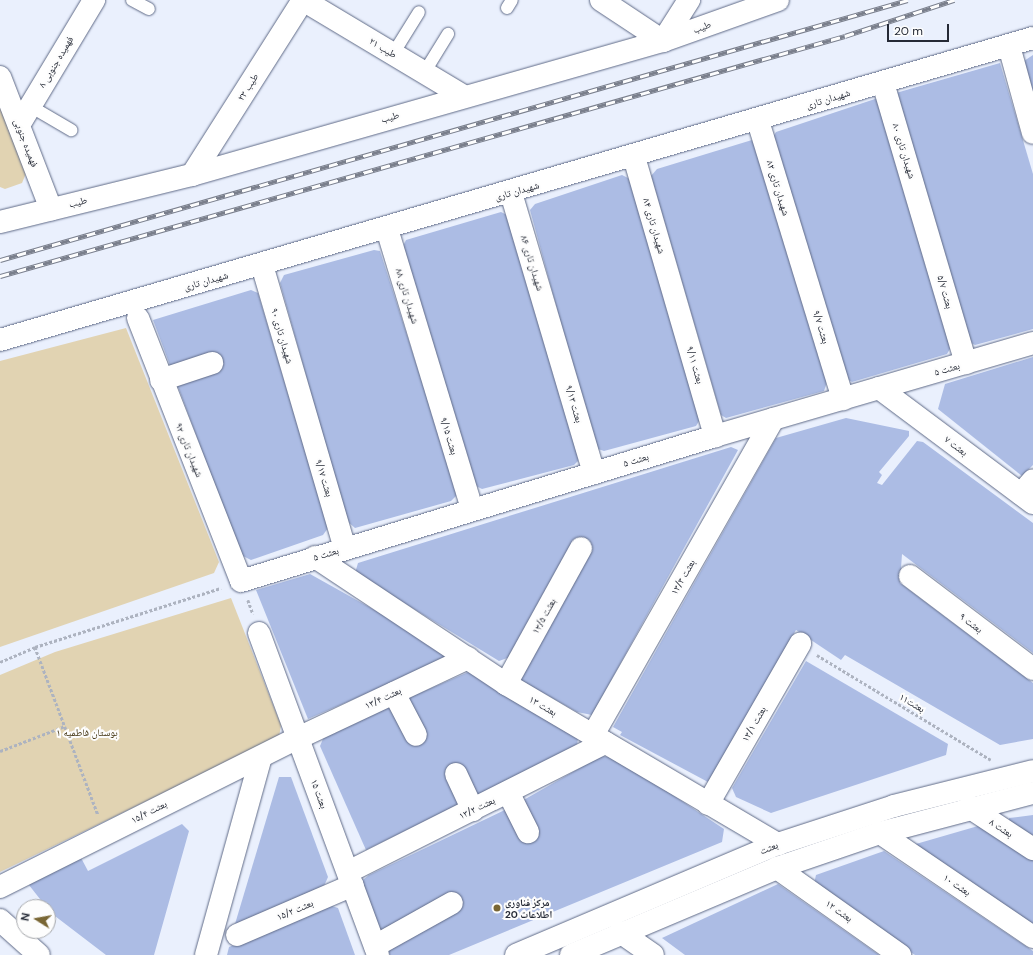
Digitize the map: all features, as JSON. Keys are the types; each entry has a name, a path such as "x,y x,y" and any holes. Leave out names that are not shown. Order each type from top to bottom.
{"street":[{"name":"فهمیده جنوبی ۸","path":"19,125 94,0"},
{"name":"طیب ۲‍۱","path":"303,0 462,96"},
{"name":"طیب ۲۳","path":"192,175 303,0"},
{"path":"601,0 663,41 689,0"},
{"name":"طیب","path":"0,222 192,175 462,96 663,41 778,0"},
{"name":"شهیدان تاری","path":"0,340 758,121 1033,38"},
{"path":"1009,46 1033,133"},
{"name":"فهمیده جنوبی","path":"0,77 51,209"},
{"name":"شهیدان تاری ۸۰","path":"883,83 924,220"},
{"name":"شهیدان تاری ۸۲","path":"758,121 799,255"},
{"name":"شهیدان تاری ۸۴","path":"634,157 674,294"},
{"name":"شهیدان تاری ۸۶","path":"511,193 553,334"},
{"name":"بعثت ۵/۷","path":"924,220 966,363"},
{"name":"شهیدان تاری ۸۸","path":"387,229 427,364"},
{"name":"بعثت ۹/۷","path":"799,255 843,399"},
{"name":"شهیدان تاری ۹۰","path":"262,265 303,408"},
{"name":"بعثت ۹/۱۱","path":"674,294 715,436"},
{"name":"شهیدان تاری ۹۲","path":"138,318 241,581"},
{"name":"بعثت ۹/۱۳","path":"553,334 594,473"},
{"name":"بعثت ۵","path":"241,581 472,509 1033,343"},
{"path":"162,380 212,363"},
{"name":"بعثت ۹/۱۵","path":"427,364 472,509"},
{"name":"بعثت ۷","path":"879,388 1029,492"},
{"name":"بعثت ۹/۱۷","path":"303,408 345,548"},
{"name":"بعثت ۱۳/۳","path":"599,739 773,419"},
{"name":"بعثت ۱۳/۵","path":"506,684 581,548"},
{"name":"بعثت ۱۳","path":"315,557 506,684 778,844"},
{"name":"بعثت ۹","path":"910,576 1033,669"},
{"name":"بعثت ۱۵","path":"259,632 376,951"},
{"name":"بعثت ۱۳/۱","path":"708,804 800,644"},
{"name":"بعثت ۱۳/۴","path":"298,738 468,658"},
{"path":"394,693 416,735"},
{"name":"بعثت ۱۵/۴","path":"0,887 298,738"},
{"name":"بعثت ۱۳/۲","path":"350,878 472,810 508,792 599,739"},
{"path":"206,955 260,756"},
{"name":"بعثت","path":"516,955 778,844 894,806 1024,773"},
{"path":"456,774 472,810"},
{"path":"508,792 528,832"},
{"path":"571,955 620,932 777,868 880,833 969,807 1033,793"},
{"name":"بعثت ۸","path":"969,807 1033,848"},
{"name":"بعثت ۱۰","path":"880,833 1033,937"},
{"name":"بعثت ۱۲","path":"777,868 900,955"},
{"name":"بعثت ۱۵/۲","path":"237,934 350,878"},
{"path":"376,951 452,903"},
{"path":"0,920 39,955"},
{"path":"620,932 653,955"}],"lane":[{"path":"132,0 149,9"},
{"path":"393,54 419,12"},
{"path":"424,73 448,34"},
{"path":"30,106 71,130"}],"path":[{"path":"0,662 35,647 241,581 259,632"},
{"name":"بعثت۱۱","path":"800,644 1024,773"},
{"path":"35,647 105,834"},
{"path":"0,751 65,726"}],"green space":[{"path":"0,103 27,171 22,183 5,189 0,187"},
{"path":"126,328 219,562 214,573 0,647 0,361"},
{"name":"بوستان فاطمیه ۱","path":"231,598 281,725 279,737 0,872 0,675 55,652"}],"building":[{"path":"1033,55 1033,105 1021,63"},
{"path":"1000,63 1033,174 1033,329 975,345 967,341 896,93"},
{"path":"878,98 951,347 947,354 852,382 844,377 773,137 776,132"},
{"path":"752,140 756,142 827,382 824,391 726,418 721,415 651,176 657,169"},
{"path":"622,175 632,180 701,418 696,426 604,451 595,448 530,210 535,204"},
{"path":"501,212 509,216 580,459 574,465 482,489 474,485 403,246 406,240"},
{"path":"374,250 380,251 458,494 451,501 355,528 347,521 280,283 284,275"},
{"path":"251,290 258,293 328,528 323,535 251,560 241,555 153,320"},
{"path":"1033,357 1033,465 1022,476 938,409 945,384"},
{"path":"846,418 909,431 909,436 879,472 882,475 877,483 882,485 917,441 923,442 1033,523 1033,653 902,554 900,583 1033,683 1033,739 1000,745 845,655 841,660 796,630 708,782 620,735 622,732 613,727 776,438"},
{"path":"731,447 738,450 592,715 577,712 522,681 510,657 499,661 355,573 358,563"},
{"path":"310,574 455,655 308,719 256,590"},
{"path":"806,661 948,744 946,755 771,813 736,797 732,788"},
{"path":"473,670 578,737 577,747 366,850 320,746 325,734"},
{"path":"601,756 617,758 724,829 722,842 449,955 390,955 359,883 369,875 513,806"},
{"path":"279,777 291,777 328,877 324,886 235,924"},
{"path":"1033,815 1033,844 1009,829 1009,818"},
{"path":"182,824 189,831 154,955 106,955 56,917 56,899 40,899 25,880 79,854 88,871"},
{"path":"985,824 1033,855 1033,928 909,846"},
{"path":"884,851 1033,951 1033,955 915,955 814,884 816,875"},
{"path":"778,884 879,955 685,955 662,938"},
{"path":"329,905 338,908 355,955 227,955 229,947"}],"railway":[{"path":"0,260 908,0"},
{"path":"0,276 845,36 954,0"}],"place":[{"name":"مرکز فناوری اطلاعات 20","path":"497,908"}]}
